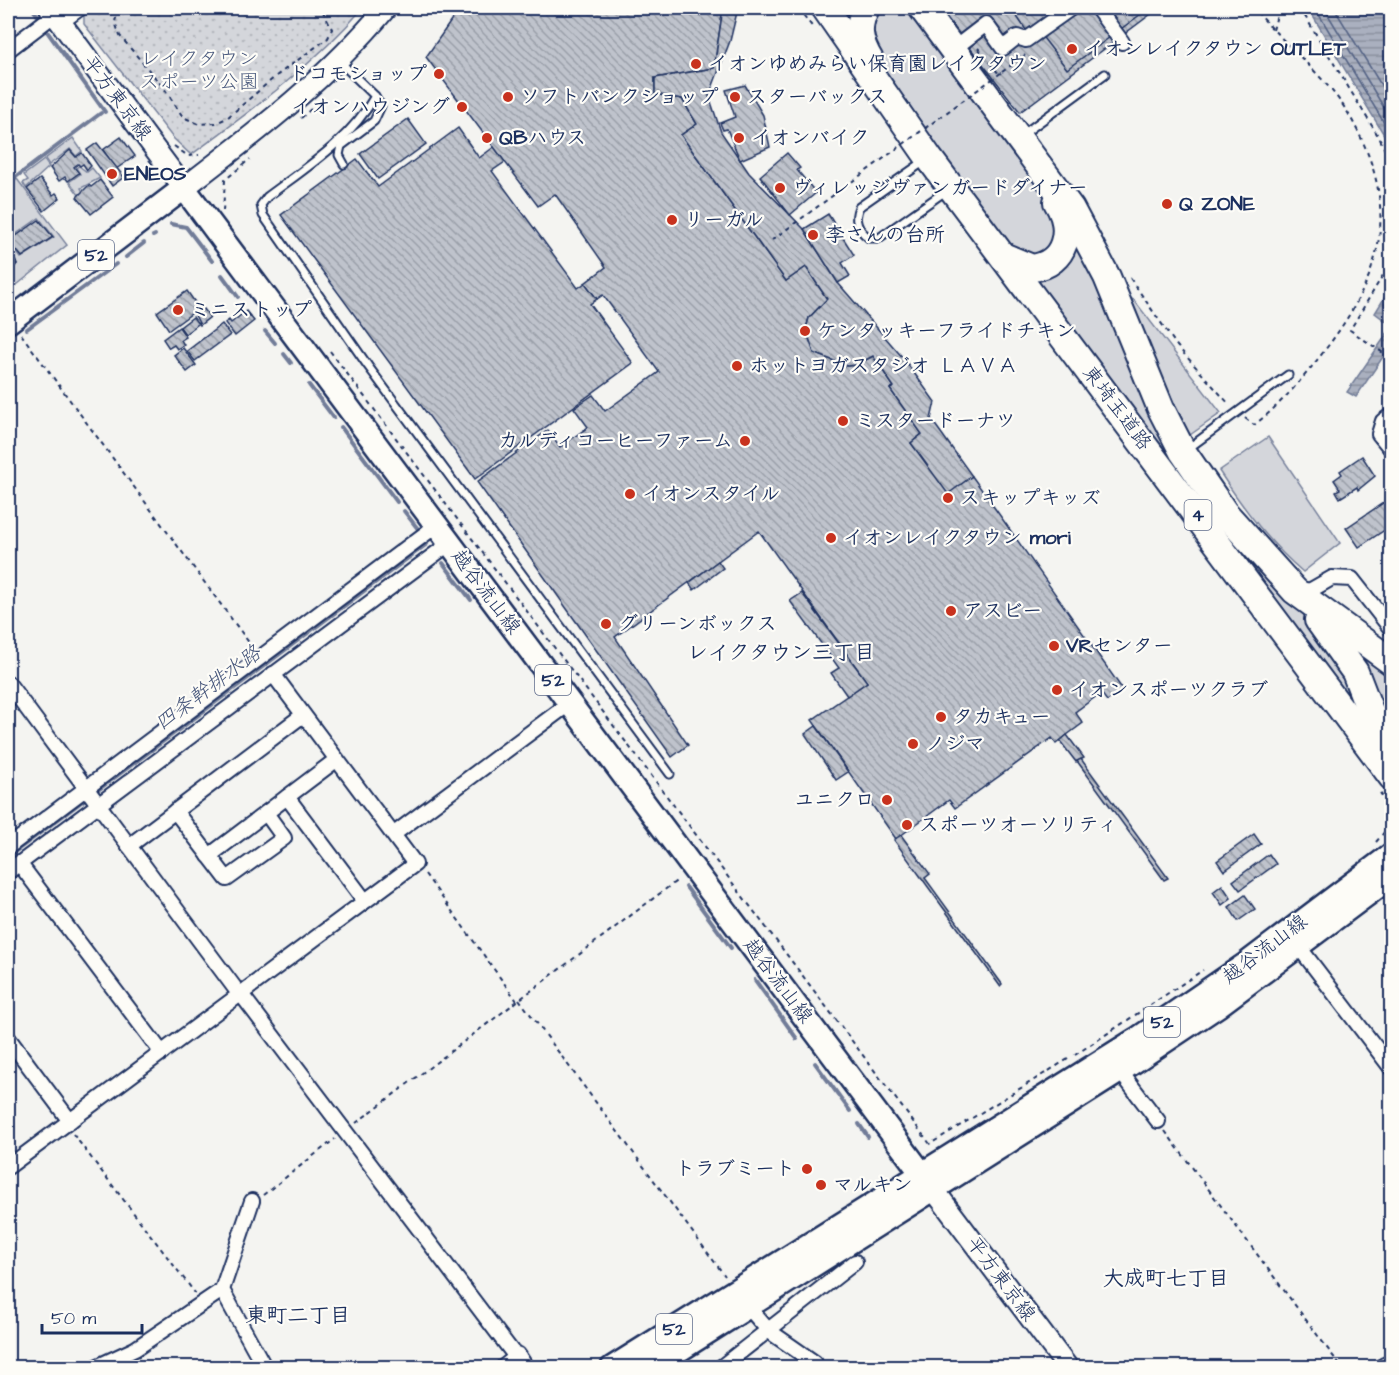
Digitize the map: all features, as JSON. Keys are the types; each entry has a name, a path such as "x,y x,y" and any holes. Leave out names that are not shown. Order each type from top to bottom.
{"highway":[{"name":"東埼玉道路","path":"825,8 897,127 923,162 951,187 1002,255 1384,782"},
{"name":"4","path":"866,8 860,23 861,41 890,91 897,127"},
{"name":"東埼玉道路","path":"922,8 1024,143 1071,210 1107,277 1151,388 1184,452 1225,513 1295,591 1392,662"},
{"name":"4","path":"1002,255 1022,266 1041,267 1054,260 1063,247 1065,218 1024,143"},
{"name":"4","path":"1295,591 1347,658 1373,719 1392,749"}],"main road":[{"path":"184,188 275,119 339,61 386,8"},
{"name":"平方東京線","path":"55,15 184,188"},
{"name":"52","path":"9,321 184,188"},
{"name":"越谷流山線","path":"184,188 928,1181"},
{"name":"越谷流山線","path":"612,1368 742,1299 928,1181 1246,964 1382,851"},
{"name":"越谷流山線","path":"928,1181 1120,1071 1219,1005 1392,876"},
{"name":"平方東京線","path":"928,1181 1068,1368"},
{"name":"越谷流山線","path":"651,1368 742,1299"},
{"path":"1385,1368 1392,1365"}],"street":[{"path":"8,50 55,15 80,8"},
{"path":"1026,40 1071,8"},
{"path":"1097,8 1122,42"},
{"path":"964,41 986,24 1003,48 1017,37 1026,40"},
{"path":"1026,40 1026,55"},
{"path":"1392,415 1383,421 1379,434 1392,450"},
{"path":"8,872 92,796 261,658 443,534"},
{"path":"8,847 92,796 273,674 443,534"},
{"path":"1295,591 1311,590 1332,578 1352,579 1386,610 1392,630"},
{"path":"8,1167 415,864 273,674"},
{"path":"8,683 240,994 346,1131 513,1364"},
{"path":"394,834 570,703"},
{"path":"129,846 303,715"},
{"path":"209,856 336,760"},
{"path":"287,797 365,901"},
{"path":"175,811 227,879 284,838 266,813"},
{"path":"19,863 162,1053"},
{"path":"1299,947 1392,1070"},
{"path":"8,1038 68,1123"},
{"path":"1120,1071 1158,1121"},
{"path":"94,1368 135,1349 222,1290 252,1201"},
{"path":"720,1368 855,1262"},
{"path":"222,1290 265,1368"},
{"path":"742,1299 769,1331 816,1365"}],"lane":[{"path":"339,61 375,96 381,106 374,121 341,146 339,155 344,164"},
{"path":"1024,143 1105,74"},
{"path":"375,96 352,129 267,197 261,205 263,215 368,366 655,751 669,774"},
{"path":"923,162 859,207 856,220 862,233 869,238 879,238 951,187"},
{"path":"1184,452 1288,375"}],"path":[{"path":"118,8 115,22 120,36 158,81 183,117 207,125 227,118 276,76 328,38 332,29 321,8"},
{"path":"798,8 819,36"},
{"path":"1107,277 1129,277 1177,346 1218,395 1254,425 1283,401 1312,368 1366,288 1382,231 1382,198 1379,181 1357,129 1324,80 1254,8"},
{"path":"1273,30 1280,8"},
{"path":"1300,8 1380,139 1392,165"},
{"path":"964,41 1001,73"},
{"path":"772,240 1026,55"},
{"path":"295,123 318,102"},
{"path":"897,127 923,162"},
{"path":"169,142 188,156 203,154"},
{"path":"223,210 225,180 252,158"},
{"path":"1392,260 1350,330 1392,359"},
{"path":"9,321 261,658"},
{"path":"325,344 930,1144 1073,1056 1207,968"},
{"path":"1382,851 1391,824 1390,806 1384,782"},
{"path":"415,864 742,1299"},
{"path":"252,1201 694,868"},
{"path":"1158,1121 1342,1368"},
{"path":"68,1123 203,1303"}],"green space":[{"name":"レイクタウン スポーツ公園","path":"93,8 363,8 303,68 191,155 173,138 84,24 84,15"},
{"path":"877,8 909,8 917,14 1053,208 1056,242 1035,259 1006,247 870,48 867,21"},
{"path":"73,138 82,151 76,156 70,149 49,165 45,159"},
{"path":"44,160 49,167 26,188 23,183 28,180 24,175"},
{"path":"79,166 87,172 92,168 100,178 81,188 83,192 79,195 69,182 80,174 76,168"},
{"path":"17,179 67,245 8,292 8,273 18,264 8,251 8,240 8,187","holes":["39,218 54,237 21,258 8,240"]},
{"path":"1075,228 1140,382 1276,581 1343,662 1380,744 1027,276"},
{"path":"1128,297 1134,300 1221,413 1190,435 1156,366"},
{"path":"1268,437 1340,543 1303,572 1257,524 1219,471"},
{"path":"1335,632 1391,671 1391,739"}],"water":[{"path":"1308,8 1391,8 1391,148 1383,133"},
{"path":"1391,287 1391,325 1375,313"},
{"path":"1391,328 1391,345 1356,397 1347,392"}],"building":[{"path":"460,8 723,8 714,68 655,78 655,94 682,99 697,124 681,135 786,281 806,267 827,299 809,318 806,329 814,353 847,366 856,365 873,356 894,387 890,389 922,434 911,443 949,492 972,476 1123,690 1107,701 1101,693 1075,712 1083,723 1056,744 1052,738 955,808 949,800 896,839 812,720 867,682 759,531 615,637 688,745 672,757 477,482 548,430 560,447 588,427 574,408 593,395 605,411 659,372 603,295 597,299 585,283 606,267 555,194 538,206 426,57"},
{"path":"723,8 738,8 730,41 709,96 721,132 749,173 804,229 838,283 904,359 935,402 931,419 972,476 948,494 911,443 922,434 890,389 894,387 873,356 856,365 847,366 814,353 806,329 809,318 827,299 806,267 786,281 681,135 697,124 682,99 655,94 655,78 714,68"},
{"name":"イオンレイクタウン OUTLET","path":"939,8 1159,8 1020,112"},
{"name":"イオンレイクタウン OUTLET","path":"1018,8 1063,8 1069,18 1086,8 1149,8 1067,69 1034,26 1026,30 1014,12 1020,9"},
{"path":"745,85 763,115 770,147 740,160 727,129 723,130 720,123 735,117 726,90"},
{"path":"408,119 426,144 378,179 360,154"},
{"path":"458,128 479,158 494,147 505,162 492,171 578,288 585,283 597,299 590,304 633,363 475,479 281,215 357,159 378,187"},
{"path":"121,137 135,156 116,169 103,150"},
{"path":"97,143 124,177 112,186 87,150"},
{"path":"70,150 76,157 82,153 91,166 87,170 83,164 80,166 78,164 74,167 79,173 68,181 65,177 59,181 50,168"},
{"path":"787,153 800,168 797,170 816,193 790,215 760,176"},
{"path":"40,179 53,195 56,193 60,198 44,211 27,189"},
{"path":"100,180 113,197 91,214 77,197 89,185 91,187"},
{"path":"828,214 854,255 842,263 850,276 838,283 804,229"},
{"path":"39,220 53,237 22,257 9,241"},
{"path":"8,253 17,264 10,270 8,269"},
{"name":"ミニストップ","path":"187,291 199,308 169,330 157,312"},
{"path":"204,309 210,317 200,325 195,315"},
{"path":"246,311 254,321 235,336 225,323 229,320 231,323"},
{"path":"193,317 198,324 185,334 180,327"},
{"path":"222,324 230,335 195,361 187,351"},
{"path":"179,327 186,337 181,340 184,345 177,349 174,345 169,348 163,339"},
{"path":"183,348 196,365 187,372 174,355"},
{"path":"1362,456 1375,476 1358,490 1357,487 1340,498 1336,491 1340,489 1334,480 1342,474 1340,471"},
{"path":"1392,497 1392,525 1359,547 1346,528"},
{"path":"718,561 723,568 694,590 689,583"},
{"path":"802,593 867,682 847,696 831,673 839,668 790,601"},
{"path":"816,726 848,772 836,780 805,734"},
{"path":"1067,735 1084,758 1076,762 1060,741"},
{"path":"1081,759 1168,878 1164,880 1077,761"},
{"path":"1254,834 1261,844 1224,871 1217,861"},
{"path":"901,835 930,874 925,878 1002,984 1000,986 894,840"},
{"path":"1269,854 1276,864 1240,890 1233,881"},
{"path":"1222,885 1231,898 1222,905 1213,892"},
{"path":"1245,895 1255,909 1238,921 1229,907"}],"waterway":[{"path":"32,8 38,16"},
{"path":"46,30 105,112"},
{"path":"8,183 101,113"},
{"path":"171,224 186,227 212,261"},
{"path":"126,257 144,243"},
{"path":"27,329 116,264"},
{"path":"222,275 238,297"},
{"path":"265,331 275,343"},
{"path":"8,343 12,340"},
{"path":"284,354 291,363"},
{"path":"309,385 334,418"},
{"path":"341,427 397,502"},
{"path":"404,511 418,529"},
{"name":"四条幹排水路","path":"94,793 427,544"},
{"path":"443,563 471,600"},
{"name":"四条幹排水路","path":"8,857 88,797"},
{"path":"686,887 731,948"},
{"path":"755,980 797,1039"},
{"path":"815,1063 850,1111"},
{"path":"859,1124 868,1137"}],"place":[{"name":"イオンレイクタウン OUTLET","path":"1072,49"},
{"name":"イオンゆめみらい保育園レイクタウン","path":"696,64"},
{"name":"ドコモショップ","path":"439,74"},
{"name":"ソフトバンクショップ","path":"508,97"},
{"name":"スターバックス","path":"735,97"},
{"name":"イオンハウジング","path":"462,107"},
{"name":"QBハウス","path":"487,138"},
{"name":"イオンバイク","path":"739,138"},
{"name":"ENEOS","path":"112,174"},
{"name":"ヴィレッジヴァンガードダイナー","path":"780,188"},
{"name":"Q ZONE","path":"1167,204"},
{"name":"リーガル","path":"672,220"},
{"name":"李さんの台所","path":"813,235"},
{"name":"ミニストップ","path":"178,310"},
{"name":"ケンタッキーフライドチキン","path":"805,331"},
{"name":"ホットヨガスタジオ ＬＡＶＡ","path":"737,366"},
{"name":"ミスタードーナツ","path":"843,421"},
{"name":"カルディコーヒーファーム","path":"745,441"},
{"name":"イオンスタイル","path":"630,494"},
{"name":"スキップキッズ","path":"948,498"},
{"name":"イオンレイクタウン mori","path":"831,538"},
{"name":"アスビー","path":"951,611"},
{"name":"グリーンボックス","path":"606,624"},
{"name":"VRセンター","path":"1054,646"},
{"name":"イオンスポーツクラブ","path":"1057,690"},
{"name":"タカキュー","path":"941,717"},
{"name":"ノジマ","path":"913,744"},
{"name":"ユニクロ","path":"887,800"},
{"name":"スポーツオーソリティ","path":"907,825"},
{"name":"トラブミート","path":"807,1169"},
{"name":"マルキン","path":"821,1185"}],"district":[{"name":"レイクタウン三丁目","path":"781,652"},
{"name":"大成町七丁目","path":"1166,1278"},
{"name":"東町二丁目","path":"298,1315"}]}
